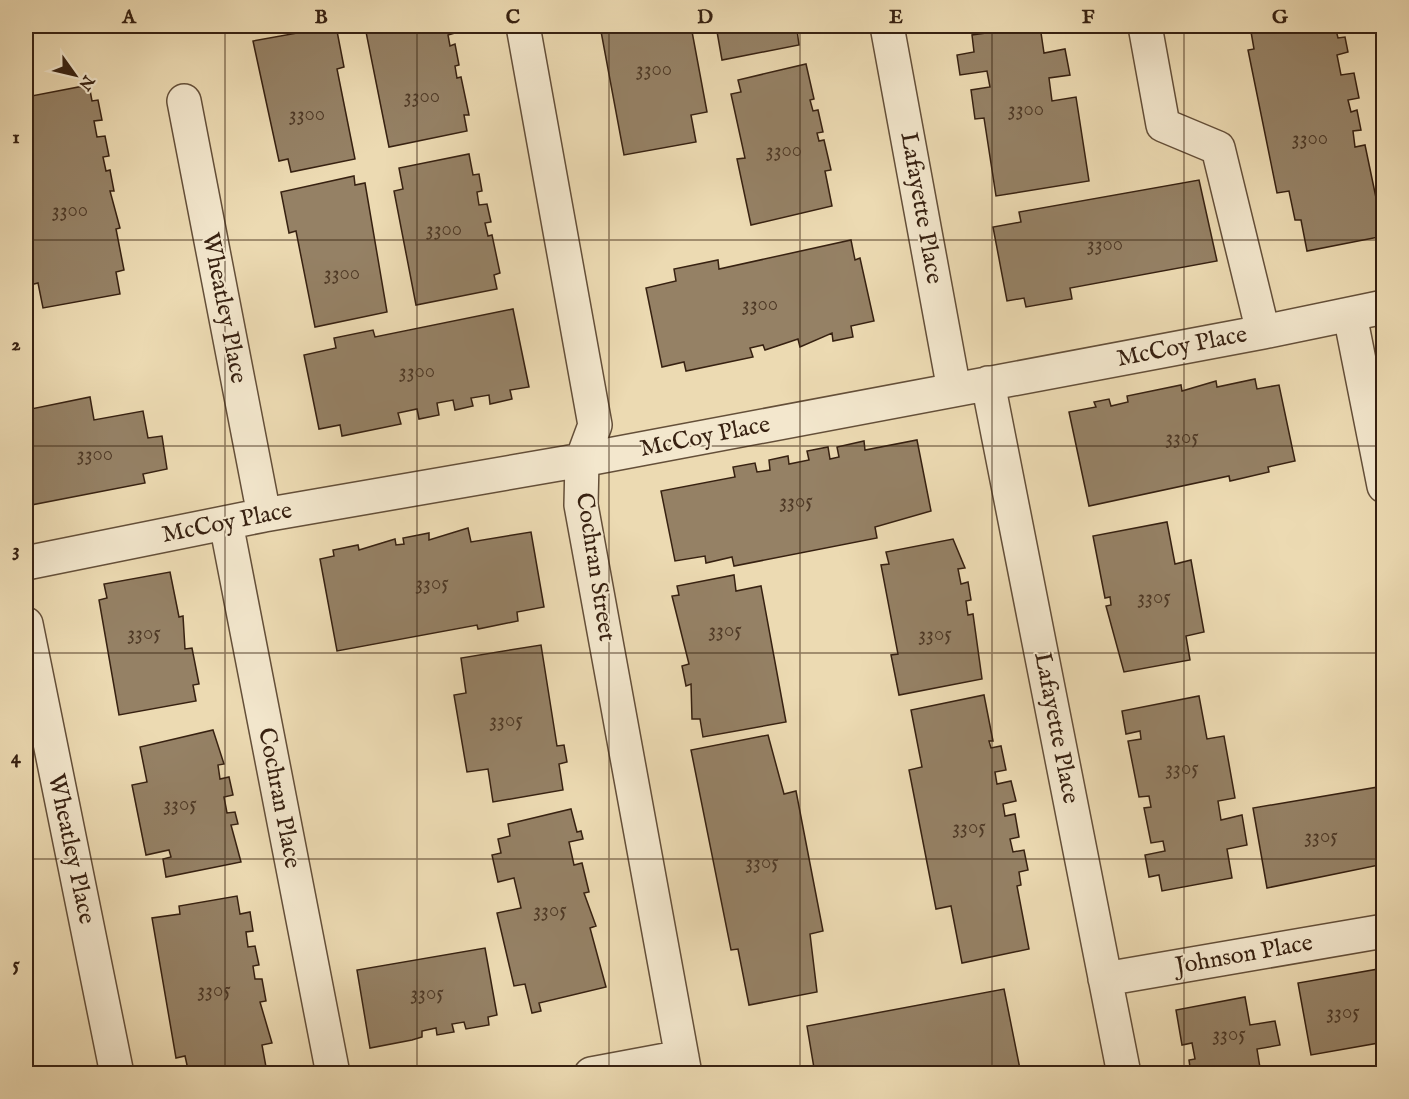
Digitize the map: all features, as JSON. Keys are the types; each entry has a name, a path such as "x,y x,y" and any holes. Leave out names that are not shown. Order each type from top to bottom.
{"street":[{"name":"Cochran Street","path":"524,26 595,424 582,460 581,505 684,1065"},
{"name":"Lafayette Place","path":"887,26 954,390"},
{"path":"1145,26 1163,125 1218,148 1263,332"},
{"name":"Wheatley Place","path":"184,101 264,515"},
{"name":"McCoy Place","path":"26,563 264,515 582,460 1383,308"},
{"path":"1350,315 1383,486"},
{"name":"Lafayette Place","path":"988,383 1124,1074"},
{"name":"Cochran Place","path":"226,523 333,1074"},
{"name":"Wheatley Place","path":"26,624 117,1074"},
{"name":"Johnson Place","path":"1106,979 1383,931"},
{"path":"591,1074 684,1065"}],"building":[{"path":"336,26 344,67 337,69 355,159 291,172 288,159 279,161 253,41"},
{"path":"453,26 455,33 448,35 450,46 455,44 459,65 455,66 457,78 461,77 469,115 464,115 467,131 389,147 365,27"},
{"path":"600,26 691,26 707,112 691,115 696,142 624,155"},
{"path":"716,26 804,26 804,29 797,30 799,45 722,60"},
{"path":"1040,26 1044,53 1065,49 1070,75 1049,78 1052,101 1076,97 1089,181 996,196 984,118 975,119 971,90 990,87 987,71 960,75 957,55 974,52 972,35"},
{"path":"1250,26 1335,26 1338,38 1345,37 1348,52 1337,55 1341,75 1354,73 1359,98 1348,100 1351,112 1357,110 1361,130 1353,131 1355,147 1365,145 1384,236 1307,251 1301,220 1295,220 1289,191 1277,193 1248,50 1254,49"},
{"path":"806,64 814,99 810,100 813,111 818,110 823,132 817,133 819,141 824,140 831,170 825,171 832,206 751,225 737,159 745,158 731,94 741,92 738,80"},
{"path":"89,85 92,101 98,100 102,120 94,121 97,137 105,136 109,156 103,157 106,171 110,170 114,191 110,191 120,228 116,229 124,270 116,272 120,294 43,308 38,283 26,286 26,97"},
{"path":"469,154 473,175 479,174 482,191 477,192 479,205 487,204 491,222 485,223 488,236 492,235 500,273 494,275 497,289 416,305 394,191 403,189 399,168"},
{"path":"354,176 355,185 365,183 387,312 315,327 296,231 289,233 281,192"},
{"path":"1199,180 1217,261 1070,288 1072,299 1026,307 1024,298 1007,301 993,227 1021,222 1019,212"},
{"path":"851,240 855,260 860,258 874,321 851,326 853,337 833,341 832,333 800,347 798,339 765,350 763,345 750,348 753,357 686,371 684,362 662,367 646,288 676,281 674,269 718,260 719,269"},
{"path":"513,309 529,387 510,390 512,399 490,404 489,395 471,398 473,406 455,410 453,400 437,403 439,415 419,419 417,409 398,413 401,424 342,436 340,425 319,429 304,355 336,348 334,338 373,330 375,337"},
{"path":"1255,379 1257,389 1279,385 1295,461 1268,467 1269,472 1230,481 1229,476 1089,506 1069,412 1096,407 1094,402 1109,399 1111,406 1128,402 1127,396 1181,385 1182,391 1216,381 1217,387"},
{"path":"90,397 94,420 143,411 148,438 162,436 167,469 143,474 145,483 26,506 26,410"},
{"path":"917,440 931,511 875,527 877,538 734,566 732,557 706,563 705,556 675,561 661,491 735,477 733,467 755,463 757,472 770,470 769,460 788,456 789,464 809,460 807,451 828,447 830,459 839,457 837,447 864,441 865,450"},
{"path":"1167,522 1175,564 1191,560 1204,632 1186,636 1190,660 1124,672 1106,606 1111,605 1110,597 1105,598 1093,536"},
{"path":"468,528 471,542 531,532 544,607 517,612 518,621 478,629 477,625 337,651 320,559 334,556 333,550 358,545 359,550 395,539 396,545 404,544 403,538 429,533 429,540"},
{"path":"953,539 965,568 958,569 961,584 968,582 971,600 966,601 968,615 973,614 982,679 899,695 891,655 898,654 881,565 889,564 886,552"},
{"path":"170,572 179,617 183,616 185,649 192,648 199,684 193,685 196,701 119,715 99,600 107,598 104,584"},
{"path":"734,575 736,591 761,586 786,722 703,737 700,719 692,719 691,684 686,686 682,666 689,664 672,596 679,595 677,586"},
{"path":"541,645 557,746 564,745 567,762 559,764 563,790 493,802 488,769 467,772 454,695 466,693 461,658"},
{"path":"984,695 993,741 989,741 991,748 1001,746 1006,770 995,772 997,784 1011,781 1016,801 1003,804 1005,816 1015,814 1019,837 1010,839 1013,852 1024,850 1028,870 1019,872 1021,885 1017,886 1029,949 962,963 951,906 936,909 909,770 922,767 911,710"},
{"path":"1199,696 1207,739 1224,736 1235,798 1218,801 1221,820 1242,815 1247,845 1227,849 1232,878 1162,891 1159,875 1149,877 1145,855 1165,851 1163,841 1151,843 1144,808 1151,807 1149,796 1139,797 1128,741 1141,739 1140,731 1126,734 1122,711"},
{"path":"213,730 224,764 218,765 220,779 229,777 233,795 224,797 227,813 235,812 238,824 231,825 241,862 166,877 163,859 171,857 169,850 146,855 132,785 147,782 140,747"},
{"path":"768,735 784,794 796,791 823,931 810,934 817,992 749,1005 738,949 731,950 691,750"},
{"path":"1384,786 1384,864 1267,888 1253,808"},
{"path":"571,809 577,832 581,831 583,839 569,842 574,865 582,863 589,892 584,893 596,926 590,928 606,987 539,1003 541,1011 532,1013 525,984 514,986 497,913 521,908 514,878 498,882 492,855 501,853 498,839 510,836 508,824"},
{"path":"237,896 240,914 250,912 253,931 246,932 248,947 255,946 259,965 253,966 255,979 262,979 266,1001 260,1002 272,1043 262,1045 266,1067 227,1074 189,1074 185,1056 176,1058 152,918 180,914 179,906"},
{"path":"485,948 497,1015 488,1017 489,1025 466,1029 464,1022 452,1024 454,1032 437,1035 436,1028 422,1031 422,1037 370,1048 357,970"},
{"path":"1384,968 1384,1042 1311,1055 1298,983"},
{"path":"1004,989 1021,1074 815,1074 807,1026"},
{"path":"1245,997 1250,1025 1275,1021 1280,1045 1257,1049 1261,1074 1191,1074 1189,1060 1195,1059 1192,1043 1182,1045 1176,1010"}]}
